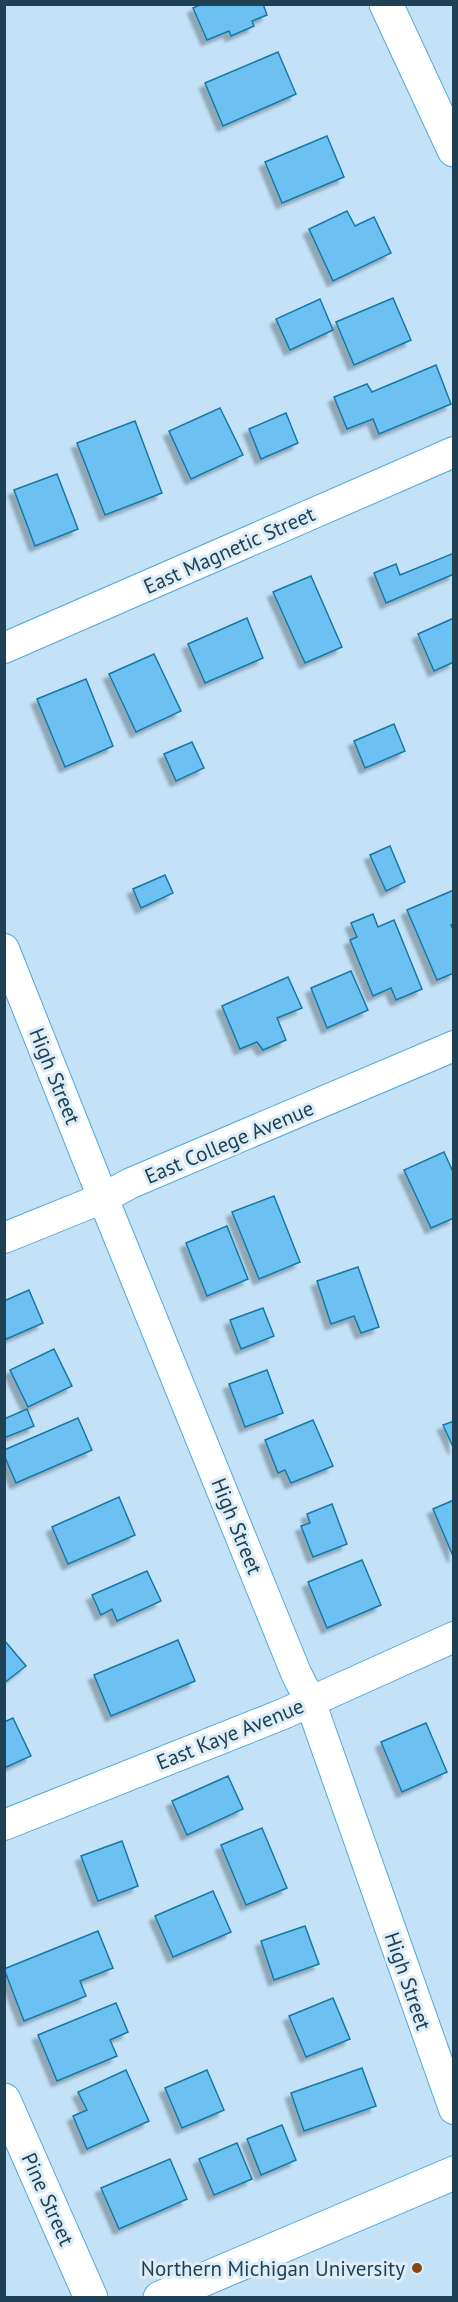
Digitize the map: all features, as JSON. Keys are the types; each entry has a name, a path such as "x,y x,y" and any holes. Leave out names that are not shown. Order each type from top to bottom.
{"street":[{"path":"386,4 453,150"},
{"name":"East Magnetic Street","path":"4,648 453,452"},
{"name":"High Street","path":"4,949 296,1673 310,1701 453,2109"},
{"name":"East College Avenue","path":"4,1238 103,1198 131,1183 453,1046"},
{"name":"East Kaye Avenue","path":"4,1825 310,1701 453,1637"},
{"name":"Pine Street","path":"4,2100 91,2298"},
{"path":"160,2298 453,2173"}],"building":[{"path":"202,4 263,4 267,15 252,21 254,26 231,36 229,31 207,40 193,8"},
{"path":"278,52 296,94 223,126 205,83"},
{"path":"327,136 344,177 282,203 265,162"},
{"path":"347,211 355,226 374,217 391,253 333,281 309,229"},
{"path":"393,298 411,340 354,365 336,322"},
{"path":"320,299 333,330 290,350 276,319"},
{"path":"436,365 451,404 379,434 373,419 347,429 334,397 367,384 372,392"},
{"path":"220,408 243,455 191,479 169,431"},
{"path":"286,413 298,443 261,459 249,429"},
{"path":"135,421 162,493 105,515 77,443"},
{"path":"57,474 78,529 35,546 14,490"},
{"path":"454,553 454,574 386,603 374,573 396,564 400,575"},
{"path":"311,576 342,647 305,663 273,592"},
{"path":"247,618 263,658 205,683 188,644"},
{"path":"454,618 454,662 434,671 418,634"},
{"path":"154,654 181,711 136,732 109,674"},
{"path":"86,679 113,746 65,767 37,699"},
{"path":"394,724 405,751 365,768 354,741"},
{"path":"192,742 204,768 176,781 164,754"},
{"path":"390,846 405,882 386,891 370,855"},
{"path":"165,875 173,893 141,908 133,889"},
{"path":"454,890 454,924 451,925 454,932 454,973 437,980 407,910"},
{"path":"373,914 378,927 394,920 422,989 396,1000 391,988 373,996 350,940 357,937 351,923"},
{"path":"351,971 368,1010 327,1028 311,988"},
{"path":"288,977 302,1008 277,1018 286,1040 263,1050 257,1042 240,1049 222,1006"},
{"path":"444,1152 454,1174 454,1218 431,1228 404,1170"},
{"path":"274,1196 300,1262 259,1279 232,1212"},
{"path":"227,1226 248,1279 207,1296 186,1243"},
{"path":"358,1267 379,1327 361,1333 354,1316 331,1324 317,1281"},
{"path":"29,1290 43,1323 4,1340 4,1301"},
{"path":"263,1308 274,1336 241,1349 230,1320"},
{"path":"54,1349 72,1386 28,1407 10,1370"},
{"path":"267,1370 283,1413 245,1427 229,1384"},
{"path":"27,1409 34,1426 4,1438 4,1419"},
{"path":"78,1418 92,1450 16,1483 4,1450"},
{"path":"313,1420 333,1466 291,1483 285,1470 278,1473 265,1440"},
{"path":"454,1421 454,1449 443,1425"},
{"path":"119,1497 135,1535 68,1564 52,1527"},
{"path":"454,1500 454,1556 453,1556 433,1509"},
{"path":"332,1504 347,1544 313,1557 301,1526 310,1523 307,1514"},
{"path":"362,1560 381,1605 327,1628 308,1582"},
{"path":"147,1571 161,1601 117,1621 112,1609 101,1615 92,1595"},
{"path":"4,1640 26,1666 4,1683"},
{"path":"178,1640 195,1681 111,1716 94,1675"},
{"path":"13,1718 31,1756 4,1768 4,1722"},
{"path":"426,1723 447,1772 402,1792 381,1742"},
{"path":"228,1776 243,1809 187,1835 172,1801"},
{"path":"262,1828 287,1888 246,1905 221,1845"},
{"path":"122,1841 138,1886 98,1901 81,1856"},
{"path":"213,1891 231,1932 173,1957 155,1916"},
{"path":"305,1926 319,1964 274,1980 261,1941"},
{"path":"98,1931 113,1968 80,1981 86,1996 24,2021 4,1969"},
{"path":"333,1998 350,2039 306,2057 289,2016"},
{"path":"116,2003 128,2032 110,2040 117,2056 57,2081 38,2035"},
{"path":"362,2068 376,2106 304,2131 291,2093"},
{"path":"126,2070 149,2121 87,2149 73,2116 87,2110 78,2092"},
{"path":"207,2070 224,2110 182,2128 165,2088"},
{"path":"282,2125 296,2160 261,2175 247,2139"},
{"path":"237,2143 252,2179 214,2195 199,2159"},
{"path":"170,2159 187,2199 119,2229 101,2188"}],"place":[{"name":"Northern Michigan University","path":"417,2268"}]}
